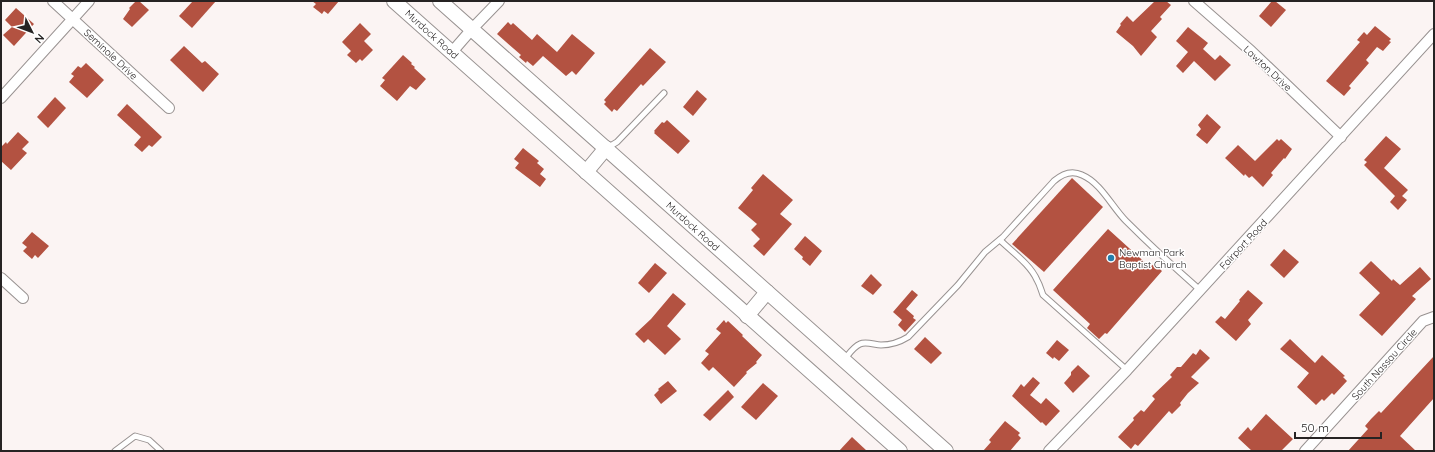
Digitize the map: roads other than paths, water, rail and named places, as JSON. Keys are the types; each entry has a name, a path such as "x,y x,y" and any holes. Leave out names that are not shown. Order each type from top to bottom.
{"main road":[{"name":"Murdock Road","path":"394,1 900,451"},
{"name":"Murdock Road","path":"440,1 946,451"},
{"path":"586,172 606,148"},
{"path":"747,316 767,292"}],"street":[{"name":"Seminole Drive","path":"53,1 169,108"},
{"path":"1,98 90,1"},
{"path":"452,52 499,1"},
{"name":"Lawton Drive","path":"1194,1 1250,51 1341,137"},
{"name":"Fairport Road","path":"1049,451 1127,370 1434,34"},
{"path":"1,278 23,298"},
{"name":"South Nassau Circle","path":"1305,451 1422,321 1434,317"}],"lane":[{"path":"606,148 617,142 664,93"},
{"path":"844,360 853,349 865,342 882,345 891,344 900,342 908,337 958,285 985,252 1000,240 1054,181 1064,174 1076,173 1087,177 1093,182 1109,199 1125,220 1200,290"},
{"path":"1000,240 1037,279 1043,295 1127,370"},
{"path":"116,451 135,436 149,440 161,451"}],"place":[{"name":"Newman Park Baptist Church","path":"1111,258"}]}
